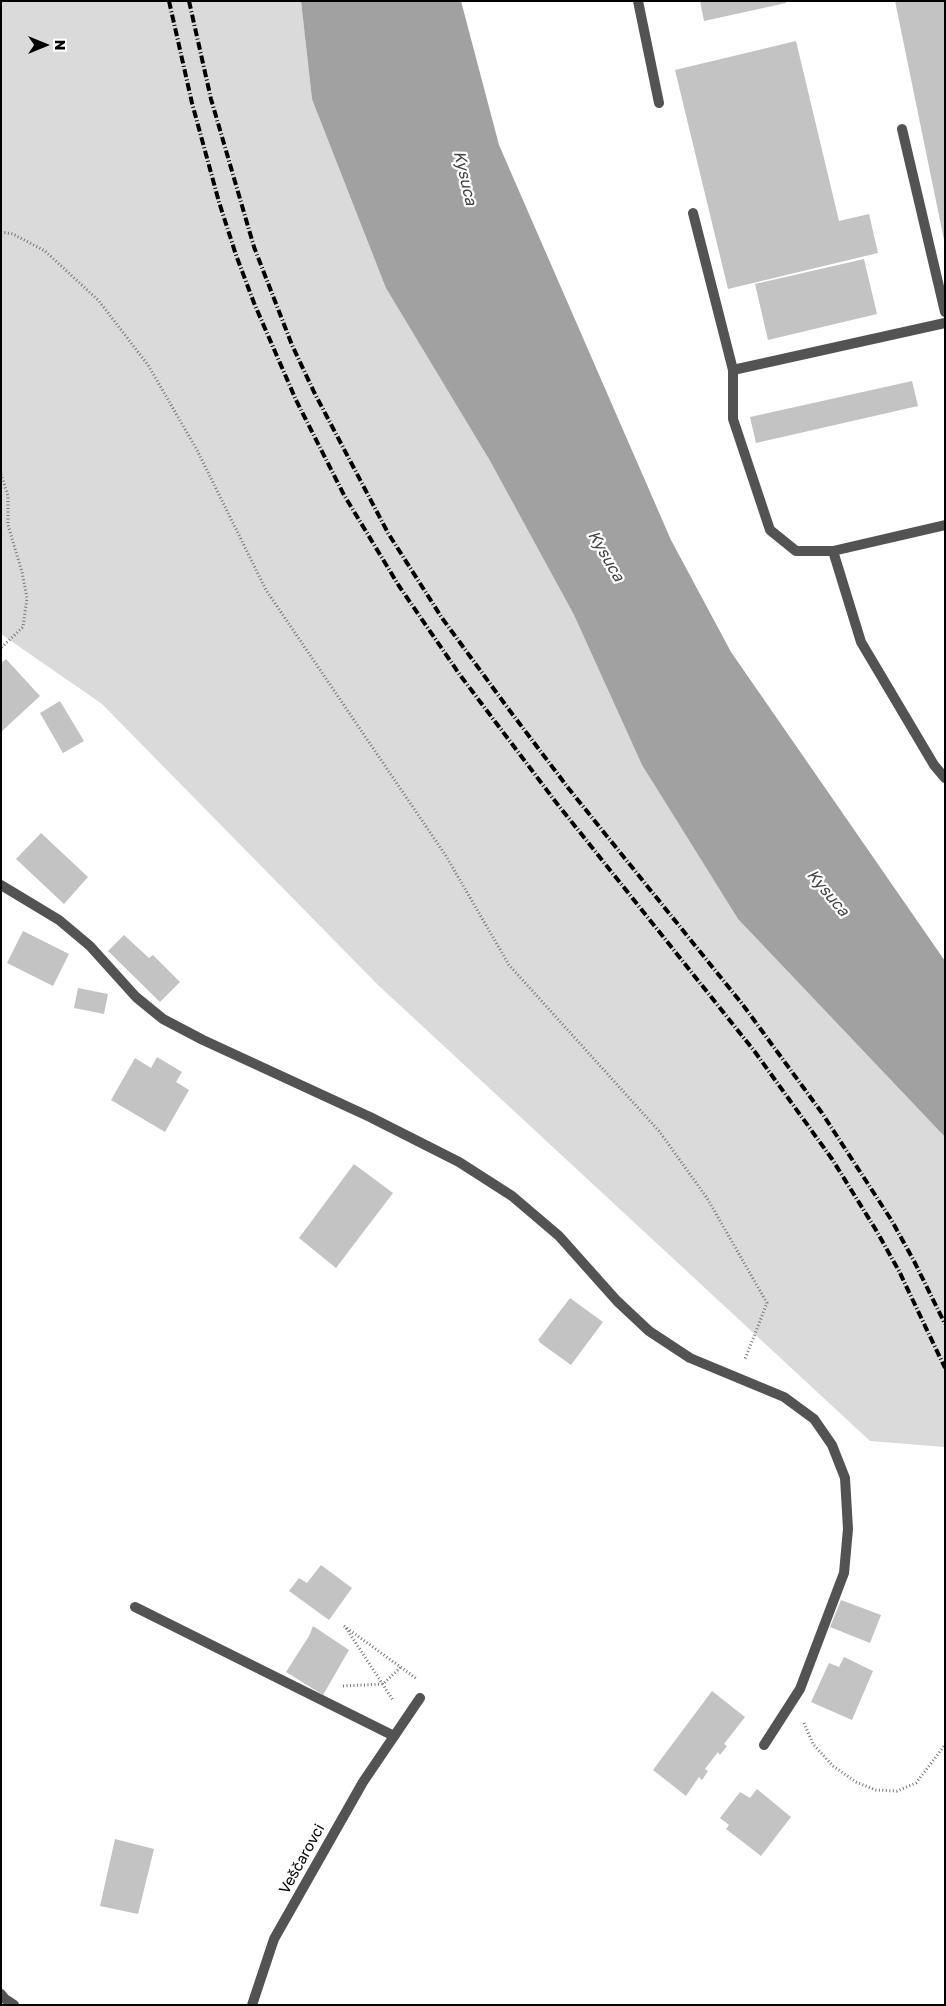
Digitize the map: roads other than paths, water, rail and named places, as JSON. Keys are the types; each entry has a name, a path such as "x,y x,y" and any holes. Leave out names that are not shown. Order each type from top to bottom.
{"street":[{"path":"638,1 659,102"},
{"path":"902,130 945,312"},
{"path":"693,213 733,370 733,419 770,530 796,551 833,551 945,525"},
{"path":"733,370 945,324"},
{"path":"833,551 861,642 934,765 945,778"},
{"path":"1,885 67,927 90,946 136,997 163,1019 212,1044 370,1117 459,1162 512,1196 559,1236 617,1301 649,1331 690,1358 784,1397 814,1419 832,1445 845,1478 848,1529 844,1573 816,1650 795,1696 764,1745"},
{"path":"135,1607 394,1736"},
{"name":"Veščarovci","path":"252,2005 274,1939 363,1782 420,1698"},
{"path":"1,1994 5,2000 14,2005"}],"water":[{"name":"Kysuca","path":"301,1 461,1 499,145 671,540 731,652 945,961 945,1137 738,919 642,765 574,615 489,459 386,288 312,99"}],"railway":[{"path":"169,1 192,103 219,202 236,255 254,303 296,400 344,495 399,586 460,675 555,801 755,1052 832,1159 899,1271 945,1368"},
{"path":"189,1 211,99 254,247 292,345 314,392 388,533 442,618 507,707 569,789 743,1005 822,1113 892,1221 945,1324"}]}
